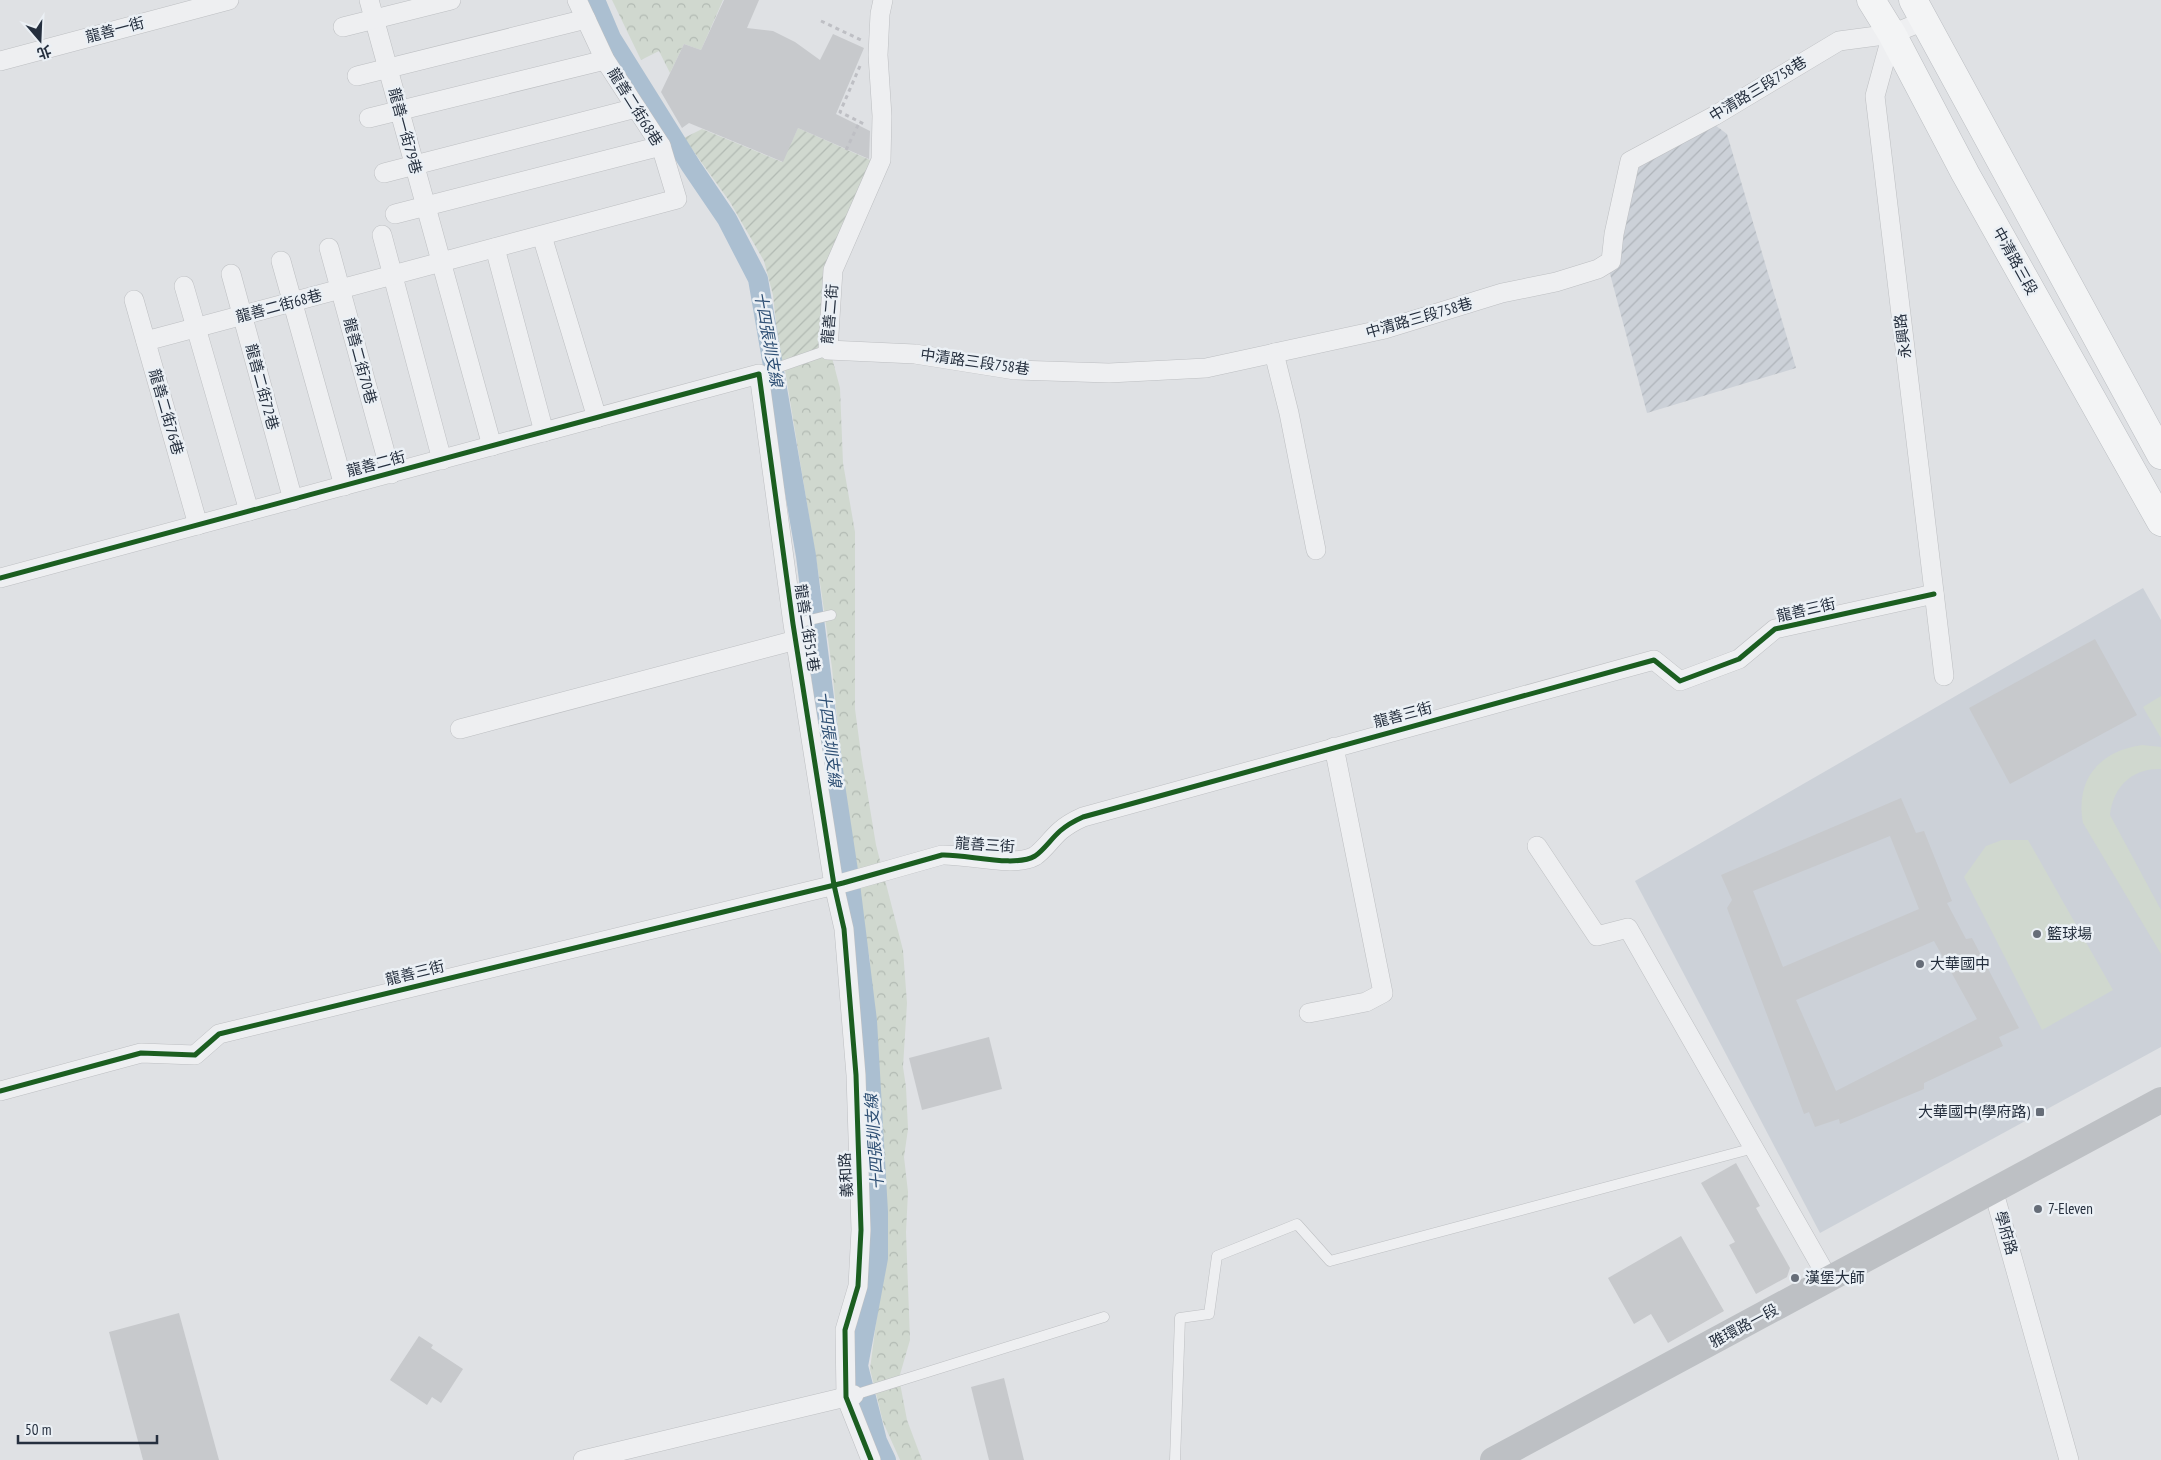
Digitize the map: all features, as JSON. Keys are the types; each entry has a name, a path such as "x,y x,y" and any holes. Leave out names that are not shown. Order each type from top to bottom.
{"main road":[{"name":"中清路三段","path":"1871,0 1892,34 1965,173 2161,522"},
{"path":"1920,10 2161,455"},
{"path":"1965,173 2000,157"}],"street":[{"name":"龍善一街","path":"0,61 229,0"},
{"name":"龍善一街79巷","path":"369,0 441,263"},
{"path":"343,27 451,0"},
{"name":"龍善二街68巷","path":"146,341 677,200 661,146 605,60 577,0"},
{"name":"龍善二街","path":"828,350 833,270 881,160 882,116 878,54 880,14 883,0"},
{"path":"1892,34 1920,10"},
{"path":"357,76 586,19"},
{"name":"中清路三段758巷","path":"828,350 915,354 1015,370 1109,373 1206,368 1384,329 1502,293 1556,282 1598,269 1611,261 1614,234 1630,161 1714,116 1839,41 1892,34"},
{"name":"永興路","path":"1892,34 1874,96 1944,676"},
{"path":"368,118 605,60"},
{"path":"384,173 636,108"},
{"path":"395,214 661,146"},
{"path":"382,235 442,460"},
{"path":"542,236 597,418"},
{"name":"龍善二街70巷","path":"330,248 391,474"},
{"path":"495,248 544,432"},
{"path":"281,261 344,486"},
{"path":"441,263 492,446"},
{"name":"龍善二街72巷","path":"231,274 293,500"},
{"path":"184,286 249,511"},
{"name":"龍善二街76巷","path":"134,300 198,525"},
{"path":"1274,352 1289,412 1316,550"},
{"name":"龍善二街","path":"0,578 759,374"},
{"name":"龍善二街51巷","path":"759,374 795,632 838,884"},
{"name":"龍善三街","path":"0,1091 141,1053 194,1055 219,1034 838,884 942,854 1026,860 1036,855 1071,822 1083,817 1654,660 1680,681 1739,658 1775,629 1934,594"},
{"name":"龍善二街51巷","path":"460,729 795,632"},
{"path":"1309,1013 1366,1002 1383,992 1334,747"},
{"path":"1537,846 1597,936 1628,928 1829,1280"},
{"name":"義和路","path":"838,884 854,1046 861,1230 858,1286 845,1330 850,1396 871,1460"},
{"path":"1993,1189 2161,1100"},
{"name":"雅環路一段","path":"1493,1460 1829,1280 1993,1189"},
{"name":"學府路","path":"1993,1189 2069,1460"},
{"path":"583,1460 850,1396"}],"lane":[{"name":"龍善二街","path":"759,374 828,350"},
{"path":"795,632 831,615"},
{"path":"1175,1460 1180,1318 1209,1314 1217,1256 1297,1224 1330,1261 1754,1148"},
{"path":"850,1396 1104,1317"}],"path":[{"path":"821,21 866,42"},
{"path":"864,58 840,112 860,121 866,129"},
{"path":"846,150 860,121"}],"shaded area":[{"path":"1715,125 1727,134 1796,368 1647,413 1609,270 1617,257 1639,165"},
{"name":"大華國中","path":"2143,588 2161,620 2161,1047 1820,1233 1635,881"}],"green space":[{"path":"612,0 723,0 701,50 684,44 670,73 659,51 641,60"},
{"path":"798,128 870,160 877,160 828,270 824,347 780,361 773,295 764,261 730,202 684,138 702,129 782,162"},
{"path":"831,354 840,388 843,463 855,532 855,709 876,845 903,950 907,1003 903,1067 908,1129 904,1157 908,1192 906,1232 910,1340 899,1378 907,1420 922,1460 900,1460 883,1422 870,1369 879,1300 885,1274 887,1236 870,1013 870,961 849,839 832,668 821,589 785,370"},
{"path":"2161,696 2161,738 2143,707"},
{"path":"2142,745 2161,747 2161,769 2141,772 2126,781 2115,796 2110,815 2161,910 2161,954 2083,823 2081,808 2087,781 2093,770 2102,761 2114,754 2127,748"},
{"name":"籃球場","path":"2002,840 2028,840 2113,990 2042,1030 1964,877 1986,846"}],"building":[{"path":"724,0 759,0 747,28 773,31 795,42 820,60 833,34 864,48 836,114 870,131 869,159 798,128 783,162 689,123 682,128 661,92 684,44 701,50"},
{"path":"2095,639 2137,715 2010,784 1969,708"},
{"path":"1901,798 1916,833 1924,831 1952,901 1947,903 1966,939 1972,938 2019,1028 1999,1037 2003,1046 1924,1083 1924,1089 1840,1124 1839,1119 1815,1127 1809,1112 1804,1114 1727,908 1732,900 1721,875","holes":["1890,836 1919,909 1783,967 1753,891","1934,941 1977,1019 1836,1091 1796,1000"]},
{"path":"989,1037 1002,1089 922,1110 909,1058"},
{"path":"1736,1163 1760,1206 1756,1208 1790,1268 1787,1277 1756,1294 1729,1245 1735,1242 1701,1183"},
{"path":"1681,1236 1724,1311 1668,1343 1651,1314 1634,1324 1608,1278"},
{"path":"179,1313 219,1460 143,1460 109,1332"},
{"path":"419,1336 433,1345 431,1348 463,1369 441,1403 432,1397 427,1405 390,1380"},
{"path":"1004,1378 1024,1460 989,1460 971,1387"}],"waterway":[{"name":"十四張圳支線","path":"595,0 611,38 691,166 727,219 758,279 806,556 867,1021 878,1212 878,1258 858,1366 877,1441 886,1460"}],"cycle path":[{"path":"0,578 759,374 793,624 834,885 844,929 856,1075 861,1230 858,1286 845,1330 846,1397 871,1460"},
{"path":"0,1091 141,1053 195,1055 219,1034 843,883 942,855 1003,861 1026,859 1035,856 1063,829 1083,817 1654,660 1680,681 1739,659 1775,629 1934,594"}],"place":[{"name":"籃球場","path":"2037,934"},
{"name":"大華國中","path":"1920,964"},
{"name":"大華國中(學府路)","path":"2040,1112"},
{"name":"7-Eleven","path":"2038,1209"},
{"name":"漢堡大師","path":"1795,1278"}]}
